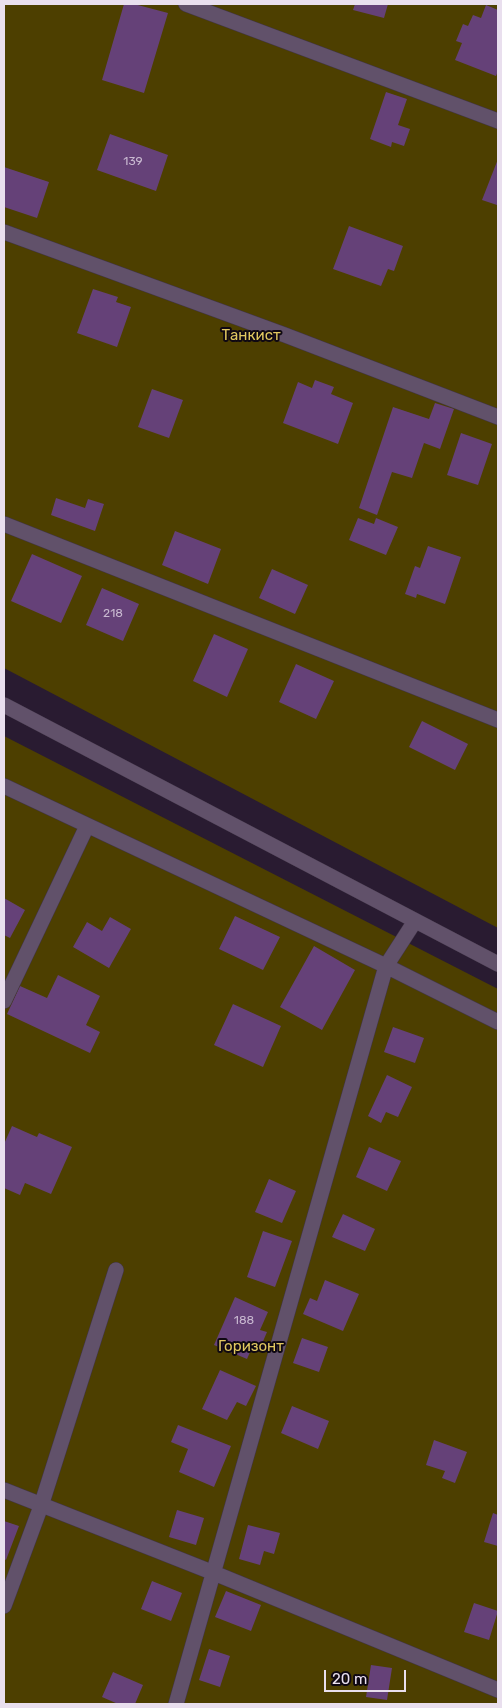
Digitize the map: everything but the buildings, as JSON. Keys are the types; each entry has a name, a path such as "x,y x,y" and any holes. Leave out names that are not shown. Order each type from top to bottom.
{"street":[{"path":"186,4 498,121"},
{"path":"4,232 285,335 498,417"},
{"path":"4,524 498,720"},
{"path":"4,705 498,964"},
{"path":"4,786 386,966 498,1022"},
{"path":"4,1001 87,826"},
{"path":"176,1704 386,966 416,921"},
{"path":"4,1606 42,1506 116,1270"},
{"path":"4,1490 214,1572 498,1690"},
{"path":"496,1704 498,1698"}],"green space":[{"name":"Танкист","path":"4,4 498,4 498,928 4,668"},
{"name":"Горизонт","path":"4,736 498,989 498,1704 4,1704"}]}
